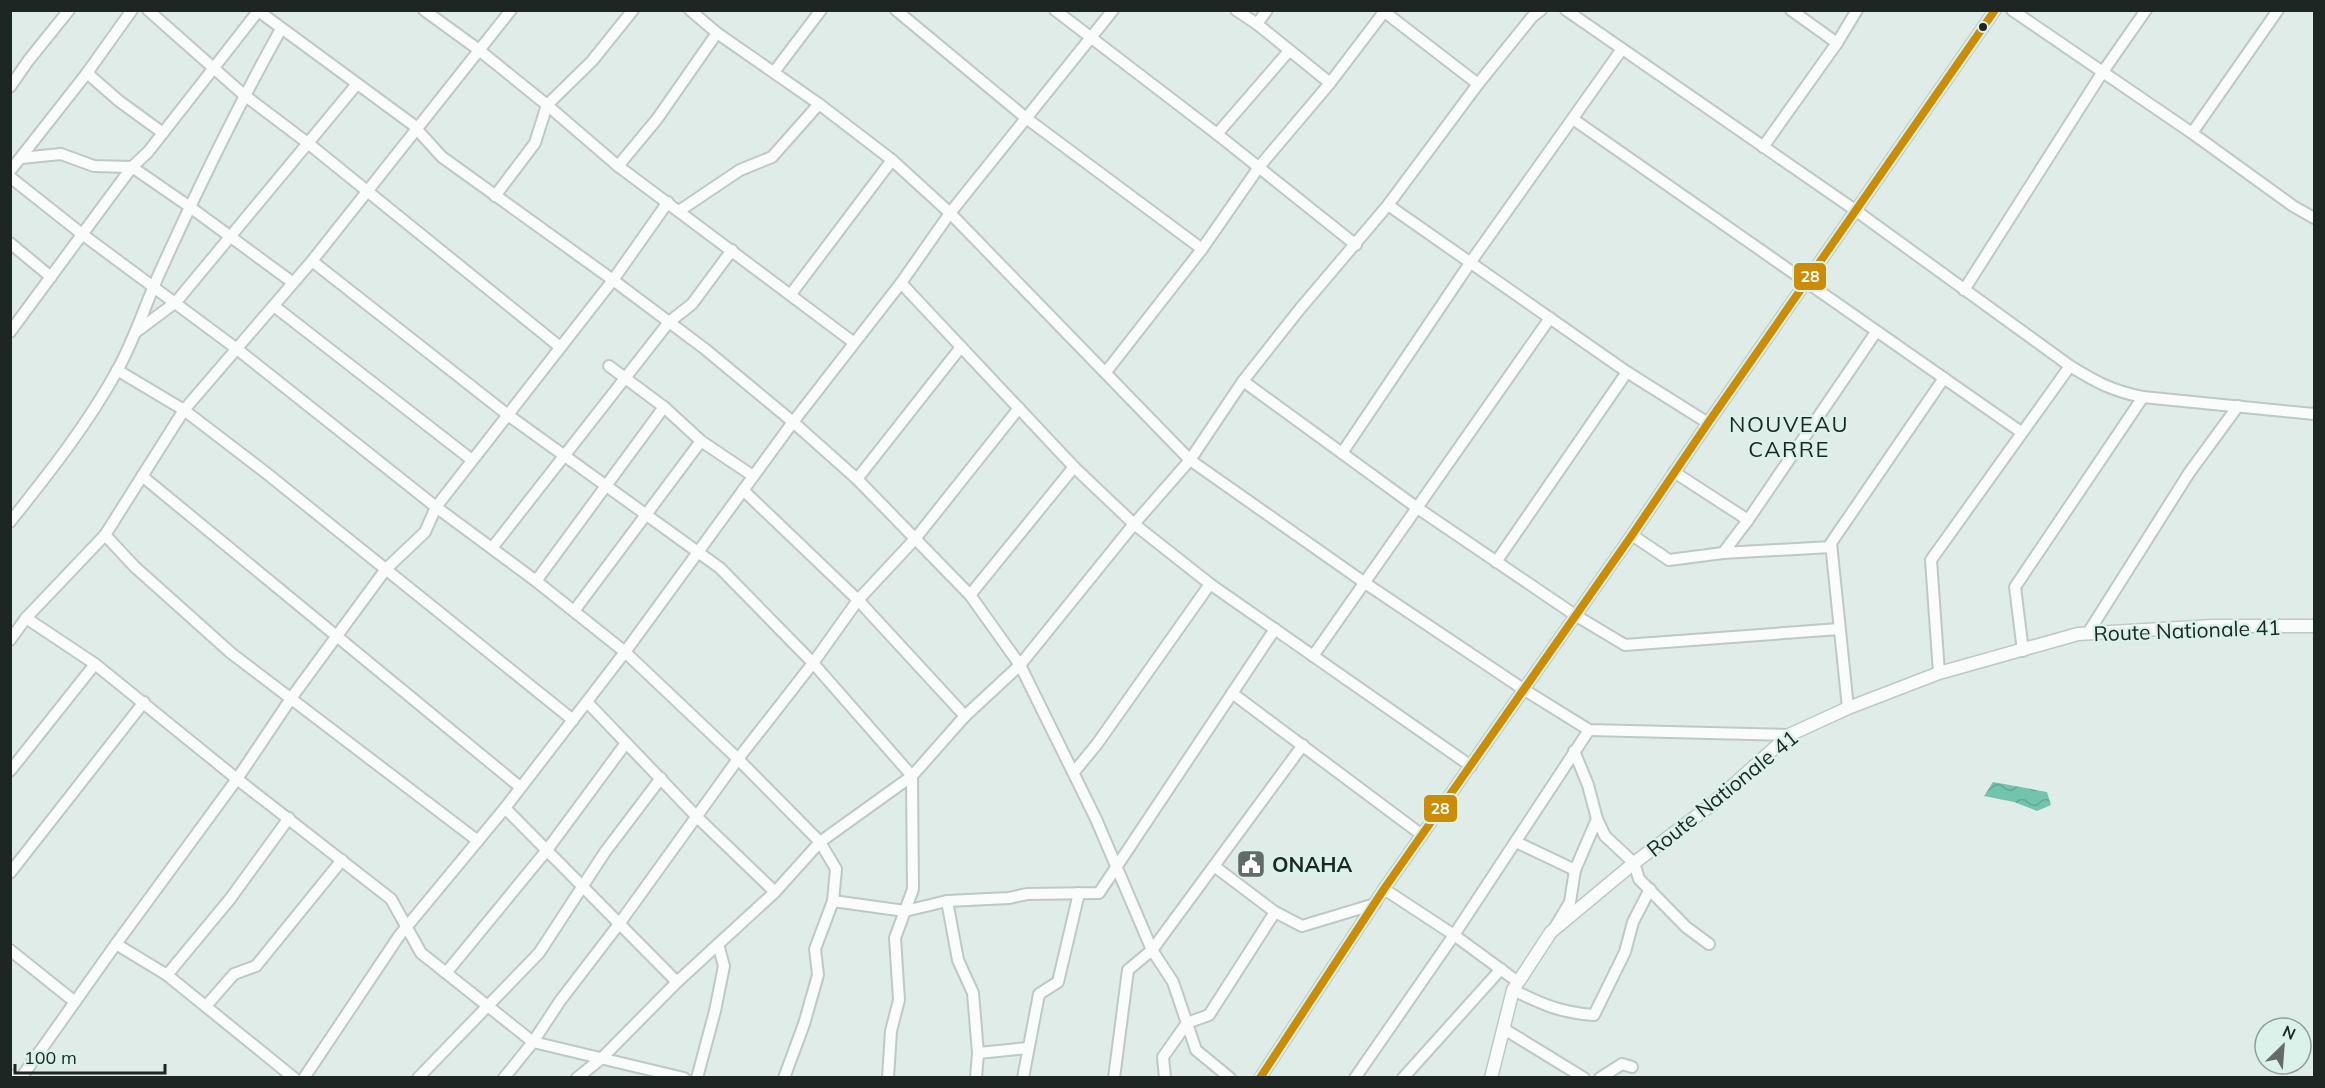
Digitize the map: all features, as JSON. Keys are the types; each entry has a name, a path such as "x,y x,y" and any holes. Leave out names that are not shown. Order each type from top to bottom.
{"street":[{"path":"10,87 69,10"},
{"path":"10,171 87,73 132,10"},
{"path":"148,10 244,95 368,191 560,347"},
{"path":"424,10 547,105 618,166 853,342"},
{"path":"10,640 26,618 105,535 184,410 312,261 512,10"},
{"path":"495,196 535,143 547,105 592,61 633,10"},
{"path":"690,10 717,33 819,104 892,160 950,213 1190,460 1365,583 1523,689 1590,730 1789,735"},
{"path":"774,72 821,10"},
{"path":"896,10 1026,118 1202,249"},
{"path":"1055,10 1260,167 1356,245"},
{"path":"304,1077 408,926 505,808 587,702 793,422 901,283 950,213 1113,10"},
{"path":"1236,10 1257,24 1330,83"},
{"path":"1257,24 1267,10"},
{"path":"577,1077 602,1058 677,982 775,892 820,842 912,776 965,716 1020,665 1134,524 1190,460 1243,381 1299,310 1356,245 1478,84 1532,17 1541,10"},
{"path":"1566,10 1855,210 2070,366 2110,388 2143,397 2314,414"},
{"path":"1791,10 1837,43"},
{"path":"1763,147 1837,43 1857,10"},
{"path":"1260,1077 1384,890 1995,10"},
{"path":"2012,10 2192,133 2293,206 2314,218"},
{"path":"1964,290 2102,73 2146,10"},
{"path":"2192,133 2278,10"},
{"path":"12,326 132,167 163,133 258,11 417,129 442,156 669,322 793,422 856,479 970,595 1020,665 1074,772 1152,950 1173,981 1196,1050 1230,1077"},
{"path":"1106,372 1202,249 1260,167 1330,83 1383,11 1478,84"},
{"path":"10,522 67,449 117,370 136,332 153,286 190,207 244,95 281,29"},
{"path":"618,166 657,119 717,33"},
{"path":"1342,453 1470,264 1622,49"},
{"path":"1217,134 1289,51"},
{"path":"87,73 119,101 163,133"},
{"path":"136,332 176,302 357,84"},
{"path":"679,211 740,170 772,157 819,104"},
{"path":"1573,119 2021,432"},
{"path":"21,158 61,154 94,166 132,167 292,282"},
{"path":"791,294 892,160"},
{"path":"10,177 82,234 237,349 436,507 536,581 625,652 738,759 820,842 836,869 833,901 815,949 818,975 804,1024 784,1077"},
{"path":"21,1077 237,779 291,697 386,569 425,532 436,507 613,280 668,202"},
{"path":"1388,205 1627,372 1707,423"},
{"path":"10,243 51,277"},
{"path":"492,548 669,322 692,304 732,250"},
{"path":"312,261 508,415 720,568 813,663 912,776 913,889 895,938 899,1000 891,1031 888,1077"},
{"path":"901,283 1074,467 1134,524 1210,584 1471,766"},
{"path":"274,306 472,460"},
{"path":"1313,656 1550,318"},
{"path":"1723,553 1876,332"},
{"path":"856,479 961,347"},
{"path":"609,366 664,407 701,441 753,476"},
{"path":"1939,673 1931,560 2070,366"},
{"path":"117,370 184,410 573,720"},
{"path":"1496,562 1627,372"},
{"path":"1848,708 1831,543 1944,378"},
{"path":"1243,381 1416,507 1575,615 1625,645 1839,629"},
{"path":"2023,651 2015,587 2143,397"},
{"path":"2088,633 2189,473 2238,406"},
{"path":"536,581 664,407"},
{"path":"504,1077 533,1042 560,1000 619,924 738,759 813,663 858,600 915,539 1019,408"},
{"path":"574,611 701,441"},
{"path":"970,595 1074,467"},
{"path":"1674,472 1748,520"},
{"path":"142,476 520,787"},
{"path":"743,490 858,600 965,716"},
{"path":"105,535 135,567 231,653 478,841"},
{"path":"1632,535 1669,560 1723,553 1832,547"},
{"path":"1074,772 1097,744 1210,584"},
{"path":"26,618 95,664 391,899 421,953 533,1042 684,1077"},
{"name":"Route Nationale 41","path":"1491,1077 1516,986 1551,932 1710,806 1789,735 1848,708 1939,673 2078,634 2212,626 2314,626"},
{"path":"833,901 904,910 947,901 1009,898 1028,894 1099,893 1275,629"},
{"path":"10,771 95,664"},
{"path":"1232,693 1422,835"},
{"path":"10,873 144,702"},
{"path":"587,702 697,817 775,892"},
{"path":"1355,1077 1454,936 1590,730"},
{"path":"446,973 547,850 626,743"},
{"path":"1114,1077 1128,970 1152,950 1303,745"},
{"path":"1574,752 1605,836 1634,864 1639,879 1686,927 1709,944"},
{"path":"418,1077 539,953 584,888 605,852 661,778"},
{"path":"505,808 677,982"},
{"path":"167,975 230,899 289,818"},
{"path":"1551,932 1570,902 1575,870 1597,819"},
{"path":"1516,842 1575,870"},
{"path":"206,1006 234,974 256,966 342,860"},
{"path":"1214,866 1275,912 1302,926 1375,904"},
{"path":"1384,890 1501,969 1516,986 1546,1006 1570,1014 1594,1015 1625,952 1633,922 1650,889"},
{"path":"1023,1077 1027,1048 1040,994 1058,982 1079,893"},
{"path":"947,901 958,960 973,993 978,1053 976,1077"},
{"path":"1165,1077 1163,1057 1187,1023 1209,1015 1275,912"},
{"path":"116,944 167,975 294,1077"},
{"path":"697,1077 715,1011 724,966 718,944"},
{"path":"10,950 75,1002"},
{"path":"1403,1077 1501,969"},
{"path":"1504,1029 1584,1077"},
{"path":"978,1053 1027,1048"},
{"path":"1600,1077 1622,1064 1632,1067"}],"water":[{"path":"1993,782 2047,792 2051,805 2037,811 2014,802 1984,796"}],"transit line":[{"name":"28","path":"1260,1078 1384,889 1995,10"}],"place":[{"name":"ONAHA","path":"1251,864"}],"district":[{"name":"NOUVEAU CARRE","path":"1789,437"}]}
